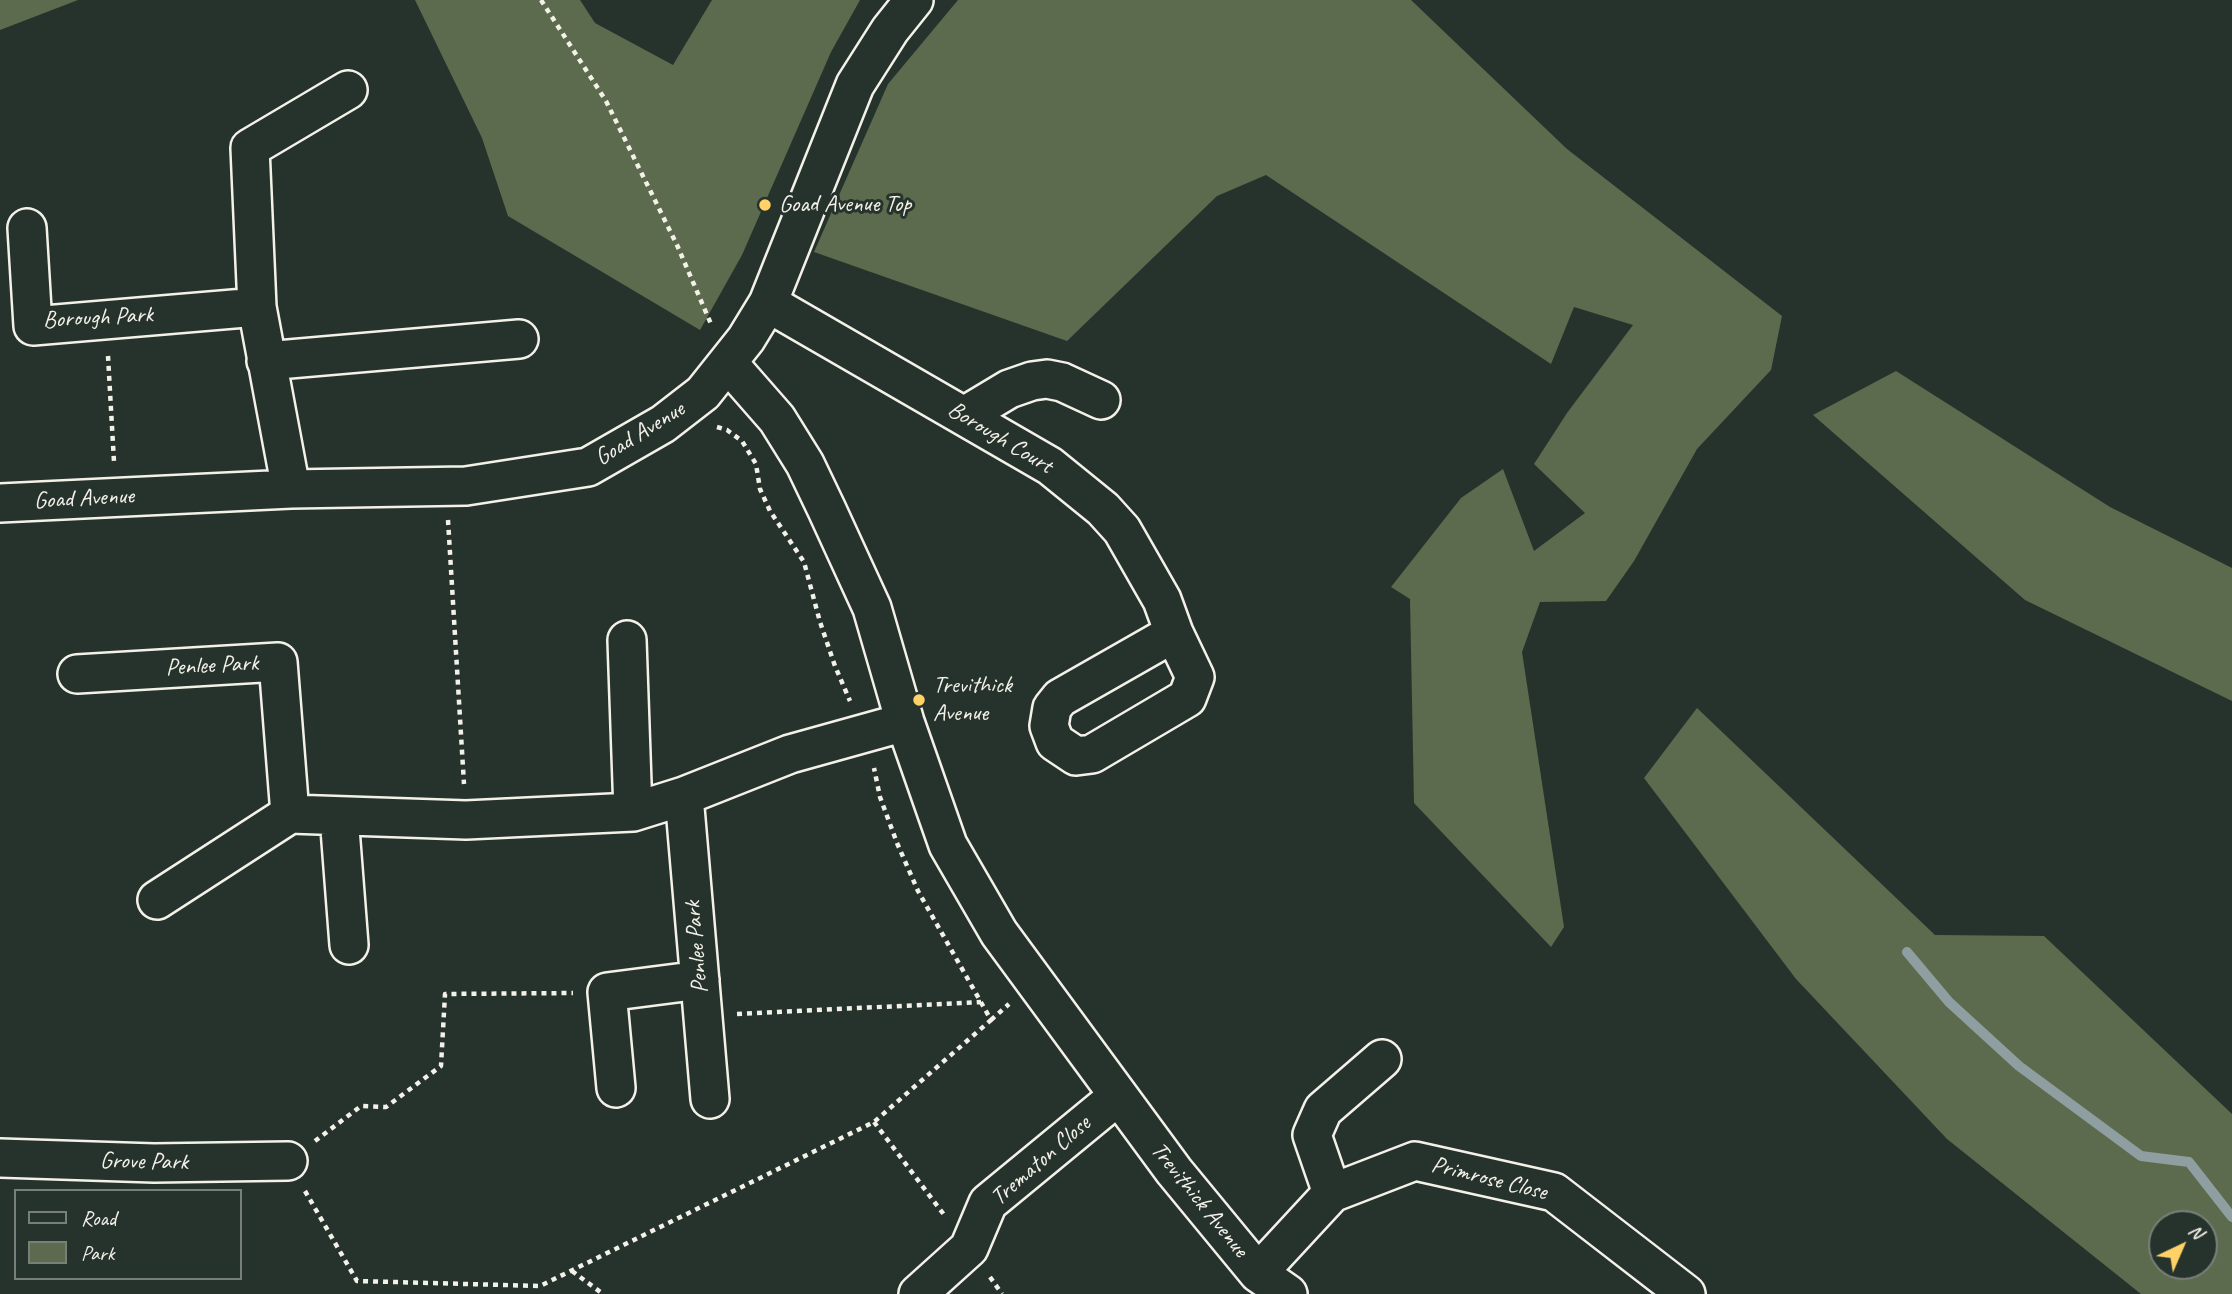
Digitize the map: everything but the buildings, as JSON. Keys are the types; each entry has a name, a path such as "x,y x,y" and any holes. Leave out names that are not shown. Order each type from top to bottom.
{"street":[{"name":"Goad Avenue","path":"0,503 291,489 466,486 588,467 663,424 703,393 746,339 768,303 855,85 890,30 914,0"},
{"path":"291,489 257,307 250,148 348,90"},
{"name":"Borough Park","path":"27,228 33,326 257,307"},
{"name":"Borough Court","path":"768,303 1050,466 1104,509 1140,558 1162,600 1174,633"},
{"path":"267,361 519,339"},
{"name":"Trevithick Avenue","path":"728,363 777,419 805,464 872,608 905,722 948,845 999,933 1174,1171 1258,1273 1288,1294"},
{"path":"964,416 1009,389 1032,380 1062,382 1101,400"},
{"path":"627,640 633,812"},
{"name":"Penlee Park","path":"77,674 278,662 290,814"},
{"path":"157,900 290,814 466,820 633,812 684,796 790,754 905,722"},
{"name":"Penlee Park","path":"684,796 710,1099"},
{"path":"339,816 349,946"},
{"path":"616,1088 607,992 699,980"},
{"path":"1332,1193 1312,1135 1324,1110 1382,1059"},
{"name":"Trematon Close","path":"918,1294 969,1248 988,1203 1118,1096"},
{"name":"Grove Park","path":"0,1158 154,1163 288,1161"},
{"name":"Primrose Close","path":"1258,1273 1332,1193 1415,1161 1554,1192 1686,1294"}],"path":[{"path":"541,0 606,101 677,245 728,363"},
{"path":"106,320 116,497"},
{"path":"447,486 466,820"},
{"path":"607,992 445,994 441,1066 386,1107 361,1106 288,1161 358,1281 540,1286 874,1122 969,1248"},
{"path":"703,1016 981,1002"},
{"path":"572,1270 603,1294"}],"green space":[{"path":"0,0 78,0 0,30"},
{"path":"415,0 580,0 595,23 673,65 712,0 860,0 831,52 742,255 700,330 508,216 482,138"},
{"path":"958,0 1411,0 1567,149 1782,316 1771,370 1697,449 1634,561 1606,601 1540,602 1522,652 1564,927 1551,947 1414,803 1410,599 1391,587 1461,498 1503,469 1534,551 1585,513 1534,464 1567,413 1633,325 1574,307 1551,364 1266,175 1217,196 1067,341 814,252 888,84"},
{"path":"1896,371 2110,507 2232,568 2232,701 2025,600 1813,415"},
{"path":"1697,708 1935,935 2044,936 2232,1114 2232,1294 2141,1294 1947,1139 1796,979 1644,778"}],"waterway":[{"path":"1907,952 1949,1002 2019,1066 2141,1156 2189,1162 2232,1217"}],"place":[{"name":"Goad Avenue Top","path":"765,205"},
{"name":"Trevithick Avenue","path":"919,700"}]}
